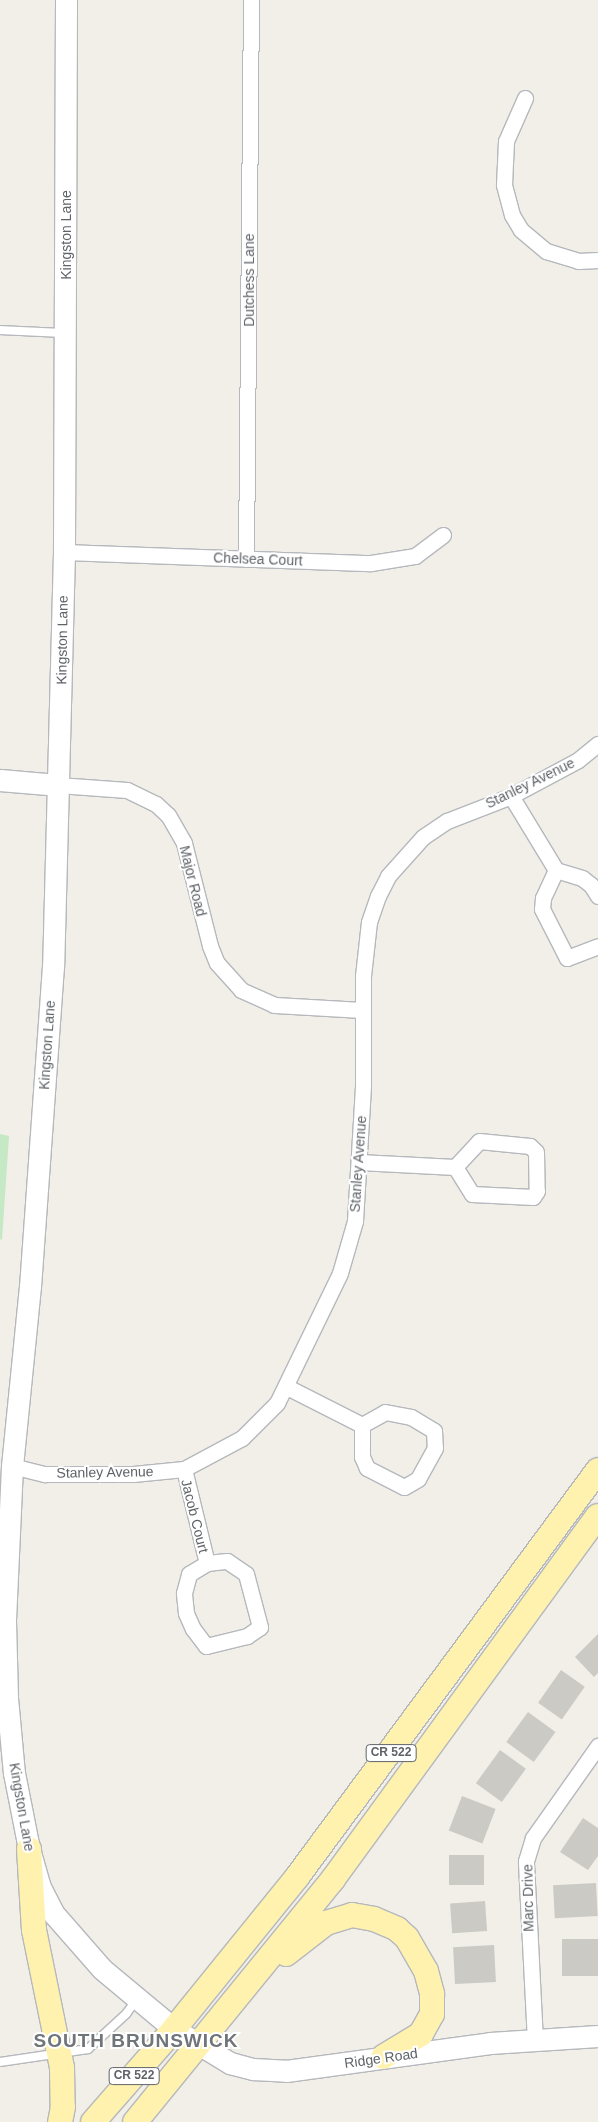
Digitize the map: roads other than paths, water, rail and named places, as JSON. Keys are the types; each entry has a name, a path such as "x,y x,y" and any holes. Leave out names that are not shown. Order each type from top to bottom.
{"main road":[{"name":"CR 522","path":"93,2122 174,2029 365,1789 598,1470"},
{"name":"CR 522","path":"135,2122 255,1978 386,1809 598,1516"},
{"path":"29,1849 34,1930 64,2084 60,2122"},
{"path":"255,1978 326,1923 352,1915 374,1918 397,1929 418,1953 426,1971 432,1994 432,2014 422,2034 384,2058"}],"street":[{"name":"Kingston Lane","path":"66,0 64,552 52,976 30,1286 12,1466 5,1621 7,1698 14,1773 29,1849 40,1887 53,1913 102,1969 174,2029"},
{"name":"Dutchess Lane","path":"246,559 251,0"},
{"path":"525,98 506,141 504,185 512,215 520,230 546,251 578,261 598,260"},
{"name":"Chelsea Court","path":"64,552 371,563 416,556 443,535"},
{"name":"Stanley Avenue","path":"12,1466 44,1474 133,1474 184,1469 242,1438 261,1420 287,1387 340,1273 355,1221 363,1010 369,922 388,876 423,837 447,821 511,796 578,760 598,744"},
{"name":"Major Road","path":"0,780 127,790 156,804 168,815 184,843 210,946 217,963 241,990 274,1005 363,1010"},
{"path":"511,796 556,870 582,878 591,885 598,896"},
{"path":"556,870 543,898 542,908 567,958 598,946"},
{"path":"479,1141 530,1146 536,1152 537,1191 533,1196 476,1196 455,1167 479,1141"},
{"path":"358,1162 455,1167"},
{"path":"287,1387 362,1425"},
{"path":"385,1412 411,1417 434,1431 435,1448 418,1479 404,1487 367,1468 362,1457 362,1425 385,1412"},
{"name":"Jacob Court","path":"184,1469 206,1563"},
{"name":"Jacob Court","path":"228,1561 246,1574 260,1627 247,1636 206,1646 193,1629 186,1613 188,1574 206,1563 228,1561"},
{"name":"Marc Drive","path":"535,2041 526,1861 533,1838 598,1746"},
{"name":"Ridge Road","path":"174,2029 199,2046 230,2063 269,2071 384,2058 490,2043 598,2036"}],"lane":[{"path":"0,330 66,333"},
{"path":"0,2062 88,2049 126,2014 137,1998"}],"district":[{"name":"SOUTH BRUNSWICK","path":"136,2041"}]}
